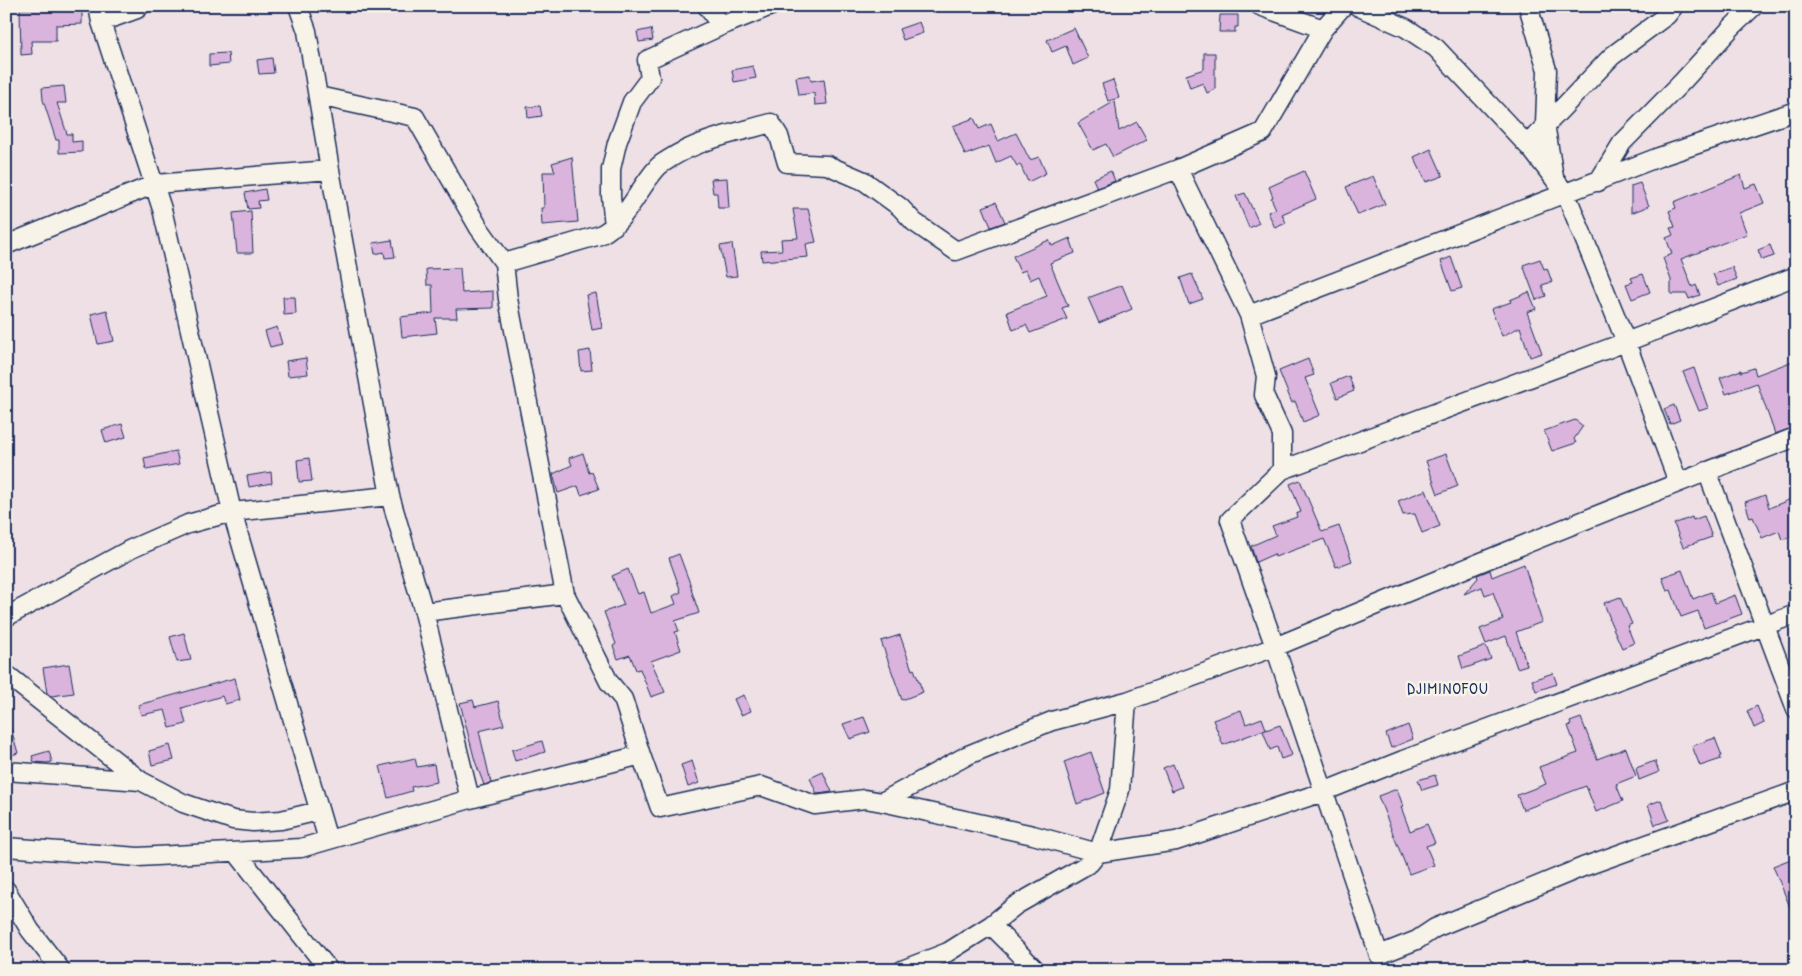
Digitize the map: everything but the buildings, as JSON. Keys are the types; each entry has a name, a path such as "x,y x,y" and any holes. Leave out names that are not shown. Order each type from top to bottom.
{"street":[{"path":"140,6 137,9 99,14 164,219 232,512 328,840"},
{"path":"707,6 721,26"},
{"path":"614,226 611,169 617,143 632,102 650,78 647,60 721,26 771,6"},
{"path":"1260,6 1323,29"},
{"path":"504,263 600,235 614,226 657,167 676,154 703,141 771,123 779,136 787,164 827,165 864,181 900,207 914,222 956,251 1178,168 1263,132 1323,29 1343,6"},
{"path":"1357,6 1406,28 1436,48 1527,145 1566,194 1626,342 1678,482"},
{"path":"1528,6 1547,70 1545,124 1555,180"},
{"path":"1527,145 1612,56 1667,15 1674,6"},
{"path":"1598,182 1622,143 1754,6"},
{"path":"296,8 307,31 330,170 390,496 424,612 470,800"},
{"path":"318,96 415,117 479,228 504,263 508,300 565,594 609,682 623,699 660,808 761,786 815,805 865,799 1033,835 1098,853 1176,841 1323,792 1403,760 1796,614"},
{"path":"1249,314 1598,182 1659,157 1796,111"},
{"path":"1178,168 1249,314 1266,376 1264,395 1282,434 1282,470"},
{"path":"6,245 154,184 330,170"},
{"path":"1796,276 1626,342 1282,470 1230,520 1379,955 1417,940 1435,928 1583,867 1796,791"},
{"path":"882,802 968,755 1052,721 1127,701 1275,647 1678,482 1796,437"},
{"path":"1707,471 1796,710"},
{"path":"6,617 130,549 188,524 232,512 390,496"},
{"path":"424,612 565,594"},
{"path":"6,674 141,781 183,803 233,820 253,822 281,820 319,812"},
{"path":"902,970 948,952 991,925 1016,905 1090,863 1098,853 1120,790 1127,701"},
{"path":"6,847 138,857 302,848 470,800 641,755"},
{"path":"6,771 141,781"},
{"path":"236,852 329,970"},
{"path":"6,890 30,930 61,970"},
{"path":"991,925 1036,970"}],"district":[{"name":"DJIMINOFOU","path":"1448,688"}]}
